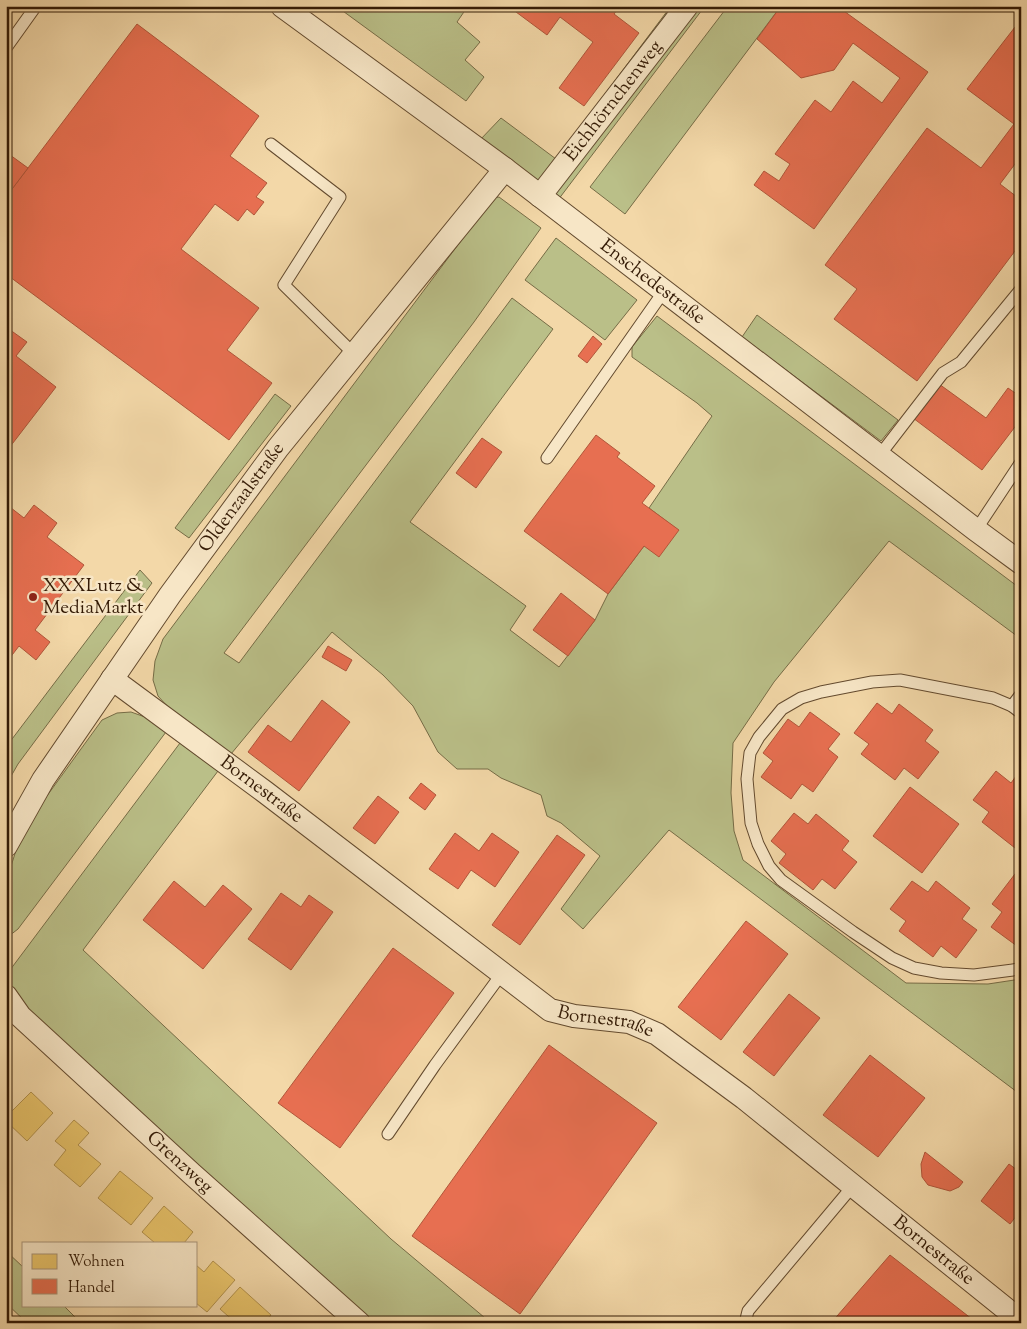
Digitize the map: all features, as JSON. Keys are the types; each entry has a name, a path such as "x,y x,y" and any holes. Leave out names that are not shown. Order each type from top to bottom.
{"street":[{"name":"Enschedestraße","path":"282,6 540,196 1021,563"},
{"name":"Eichhörnchenweg","path":"540,196 687,6"},
{"name":"Oldenzaalstraße","path":"6,846 43,780 112,679 170,595 278,448 504,169"},
{"name":"Bornestraße","path":"112,679 258,786 503,972 550,1010 574,1016 630,1022 657,1034 744,1098 852,1187 1021,1321"},
{"name":"Grenzweg","path":"6,996 20,1016 192,1174 359,1323"}],"lane":[{"path":"6,48 36,6"},
{"path":"270,144 340,197 284,285 354,354"},
{"path":"879,456 943,374 966,357 1021,288"},
{"path":"547,458 664,290"},
{"path":"976,530 1021,462"},
{"path":"1021,694 1016,710 993,698 900,680 872,682 801,698 782,709 759,737 750,753 747,779 751,823 758,844 769,866 781,880 853,932 892,958 914,968 941,973 974,975 1021,968"},
{"path":"388,1134 435,1065 503,972"},
{"path":"745,1323 748,1311 852,1187"}],"green space":[{"path":"336,6 393,6 405,9 409,6 468,6 457,22 480,42 465,60 484,77 466,101"},
{"path":"671,6 705,6 558,200 479,141 501,118 556,159"},
{"path":"728,6 781,6 625,214 590,187"},
{"path":"499,197 541,228 474,322 224,653 239,663 512,298 553,329 410,522 526,606 510,630 559,667 595,620 608,594 644,546 678,530 649,508 712,416 697,403 632,357 632,347 657,316 1021,589 1021,639 889,541 774,682 733,743 731,793 734,831 743,860 906,983 988,984 1021,979 1021,1095 669,830 583,929 561,909 600,856 561,823 547,816 541,795 501,778 488,769 457,769 438,752 413,706 383,675 332,632 231,754 168,707 158,696 153,680 155,661 163,639 493,198"},
{"path":"556,238 637,300 605,340 525,280"},
{"path":"757,315 898,420 881,441 742,337"},
{"path":"275,394 291,406 189,538 175,528"},
{"path":"140,570 152,583 18,764 6,785 6,747"},
{"path":"131,712 145,717 166,732 18,929 9,936 6,935 8,876 17,847 28,822 102,720 117,713"},
{"path":"180,743 218,771 83,950 391,1239 491,1323 370,1323 29,1018 14,995 9,983 10,970"},
{"path":"6,1251 22,1266 22,1306 64,1306 81,1323 27,1323 6,1303"}],"building: Wohnen":[{"path":"31,1092 53,1113 27,1141 6,1121 6,1117"},
{"path":"74,1120 89,1133 78,1145 101,1164 80,1187 54,1165 66,1150 55,1141"},
{"path":"120,1171 153,1198 131,1225 98,1198"},
{"path":"164,1206 193,1232 185,1242 154,1242 142,1232"},
{"path":"213,1261 235,1280 207,1312 198,1305 198,1267 204,1272"},
{"path":"240,1287 271,1315 264,1323 236,1323 220,1309"}],"building: Handel":[{"path":"515,6 620,6 614,14 639,33 584,106 559,88 593,42 560,17 547,35 512,9"},
{"path":"781,6 837,6 928,72 814,229 754,185 764,171 779,181 790,164 775,154 815,100 831,112 853,81 882,103 900,78 853,43 834,70 801,78 757,39"},
{"path":"137,24 259,116 230,156 267,183 256,197 264,202 254,215 247,209 238,221 215,204 181,249 259,308 227,350 272,383 229,440 6,274 6,197"},
{"path":"1015,27 1021,31 1021,156 1000,184 1021,200 1021,243 917,381 834,319 857,289 825,265 927,128 981,168 1014,124 967,89"},
{"path":"6,152 28,168 6,197"},
{"path":"6,327 27,342 16,356 56,387 6,452"},
{"path":"593,336 602,344 587,363 578,356"},
{"path":"939,384 986,418 1008,388 1021,397 1021,419 982,470 913,418"},
{"path":"596,435 620,453 617,457 655,486 642,503 679,530 659,557 644,546 608,594 524,531"},
{"path":"482,438 502,452 476,488 456,473"},
{"name":"XXXLutz & MediaMarkt","path":"6,504 24,518 34,505 57,523 47,537 84,565 35,630 50,642 36,660 19,646 6,663"},
{"path":"561,593 595,620 568,656 533,630"},
{"path":"328,646 352,660 346,671 322,657"},
{"path":"322,700 350,722 299,791 248,752 268,725 291,742"},
{"path":"877,703 892,714 899,704 933,730 925,741 939,752 918,779 904,768 895,780 861,754 869,744 854,733"},
{"path":"810,712 840,734 828,749 838,757 813,792 802,784 791,799 761,777 773,761 763,753 788,719 799,727"},
{"path":"996,771 1011,783 1019,772 1021,773 1021,841 1015,848 982,822 989,812 973,800"},
{"path":"421,783 436,795 425,810 409,798"},
{"path":"910,787 959,824 922,873 873,836"},
{"path":"378,796 399,812 375,844 353,828"},
{"path":"794,813 808,824 816,814 849,841 842,850 857,862 835,889 822,879 813,890 779,863 786,854 771,841"},
{"path":"455,833 479,851 492,833 519,852 495,887 471,870 458,889 429,869"},
{"path":"557,835 585,855 520,945 492,925"},
{"path":"1018,870 1021,872 1021,949 991,927 1002,912 992,904"},
{"path":"174,881 205,907 223,885 252,909 203,969 143,920"},
{"path":"912,881 928,892 936,881 970,908 962,919 977,930 956,958 941,946 933,957 899,931 906,921 890,909"},
{"path":"281,893 301,907 309,895 333,912 291,970 248,939"},
{"path":"746,921 788,954 721,1040 678,1007"},
{"path":"393,948 454,993 340,1148 278,1103"},
{"path":"789,994 820,1018 774,1076 743,1052"},
{"path":"549,1045 657,1123 520,1314 412,1236"},
{"path":"870,1055 925,1098 878,1157 823,1115"},
{"path":"925,1152 963,1182 959,1187 950,1191 928,1185 922,1177 921,1164"},
{"path":"1009,1164 1021,1173 1021,1210 1010,1224 981,1201"},
{"path":"890,1255 977,1323 831,1323"}],"place":[{"name":"XXXLutz & MediaMarkt","path":"33,597"}]}
